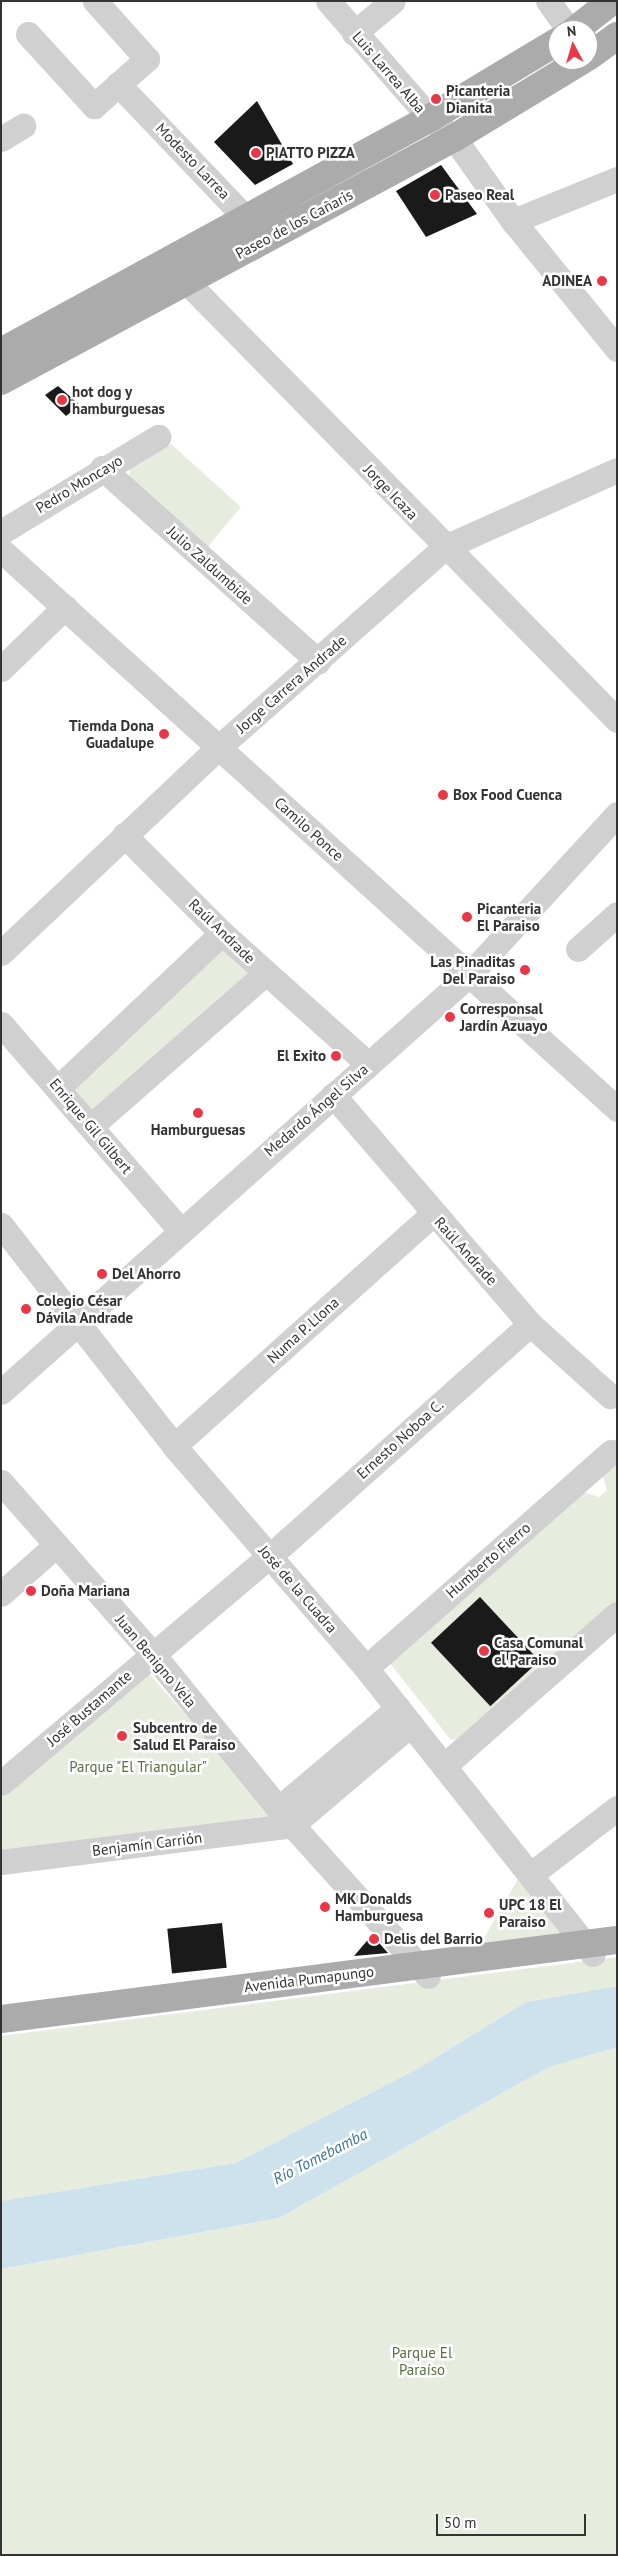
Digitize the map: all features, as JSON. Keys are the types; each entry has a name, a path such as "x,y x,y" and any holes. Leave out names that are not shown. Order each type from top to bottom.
{"main road":[{"path":"588,20 612,1"},
{"path":"598,50 617,36"},
{"name":"Paseo de los Cañaris","path":"3,369 176,271 247,218 430,118 548,47"},
{"name":"Paseo de los Cañaris","path":"176,271 266,240 454,138 566,70"},
{"name":"Avenida Pumapungo","path":"1,2019 589,1949 617,1940"}],"street":[{"path":"28,34 94,106 147,59 95,1"},
{"name":"Luis Larrea Alba","path":"328,1 430,118 454,138 513,220 617,349"},
{"path":"354,33 393,1"},
{"path":"548,1 562,20"},
{"name":"Modesto Larrea","path":"118,84 266,240"},
{"path":"1,139 23,126"},
{"path":"513,220 617,179"},
{"name":"Jorge Icaza","path":"176,271 617,720"},
{"name":"Pedro Moncayo","path":"1,532 102,468 158,437"},
{"name":"Julio Zaldumbide","path":"102,468 318,661"},
{"name":"Jorge Carrera Andrade","path":"1,952 219,747 445,547 617,470"},
{"name":"Camilo Ponce","path":"1,550 617,1109"},
{"path":"1,669 65,607"},
{"name":"Medardo Ángel Silva","path":"1,1392 78,1324 179,1229 470,974 617,814"},
{"name":"Raúl Andrade","path":"124,836 222,933 368,1064"},
{"path":"578,948 617,914"},
{"path":"59,1086 222,933"},
{"path":"91,1126 266,973"},
{"name":"Enrique Gil Gilbert","path":"1,1024 59,1086 179,1229"},
{"name":"Raúl Andrade","path":"333,1095 433,1214 530,1324 610,1396"},
{"name":"Numa P. Llona","path":"174,1446 433,1214"},
{"name":"José de la Cuadra","path":"1,1225 174,1446 366,1668 589,1949"},
{"name":"Ernesto Noboa C.","path":"270,1556 530,1324"},
{"name":"Humberto Fierro","path":"366,1668 610,1452"},
{"name":"Juan Benigno Vela","path":"1,1482 55,1546 152,1653 285,1817 425,1970"},
{"path":"1,1594 55,1546"},
{"name":"José Bustamante","path":"1,1783 152,1653 270,1556"},
{"path":"444,1766 617,1614"},
{"path":"285,1817 404,1716"},
{"path":"530,1875 617,1808"},
{"name":"Benjamín Carrión","path":"1,1862 285,1817"}],"green space":[{"path":"171,444 241,507 206,549 129,481 130,466"},
{"path":"220,949 230,949 248,973 91,1110 73,1096 73,1082"},
{"path":"617,1460 617,1602 460,1739 451,1740 388,1661 583,1492 599,1497 607,1490 602,1474"},
{"name":"Parque \"El Triangular\"","path":"146,1670 274,1815 1,1854 1,1793"},
{"path":"523,1870 567,1932 480,1945"},
{"path":"617,1957 617,1986 526,2002 417,2069 235,2163 1,2201 1,2036"},
{"name":"Parque El Paraíso","path":"606,2047 617,2047 617,2555 1,2555 1,2269 279,2218 549,2067"}],"water":[{"name":"Río Tomebamba","path":"617,1986 617,2047 549,2067 279,2218 1,2269 1,2201 235,2163 417,2069 526,2002"}],"building":[{"name":"PIATTO PIZZA","path":"257,101 293,164 255,185 214,142"},
{"path":"441,165 477,214 426,237 396,191"},
{"name":"hot dog y hamburguesas","path":"58,386 80,405 66,416 45,395"},
{"name":"Casa Comunal el Paraiso","path":"480,1597 539,1661 490,1706 431,1643"},
{"path":"222,1923 227,1968 172,1974 167,1929"},
{"name":"Delis del Barrio","path":"372,1935 388,1953 354,1956"}],"place":[{"name":"Picanteria Dianita","path":"436,99"},
{"name":"PIATTO PIZZA","path":"256,153"},
{"name":"Paseo Real","path":"435,195"},
{"name":"ADINEA","path":"602,281"},
{"name":"hot dog y hamburguesas","path":"62,400"},
{"name":"Tiemda Dona Guadalupe","path":"164,734"},
{"name":"Box Food Cuenca","path":"443,795"},
{"name":"Picanteria El Paraiso","path":"467,917"},
{"name":"Las Pinaditas Del Paraiso","path":"525,970"},
{"name":"Corresponsal Jardín Azuayo","path":"450,1017"},
{"name":"El Exito","path":"336,1056"},
{"name":"Hamburguesas","path":"198,1113"},
{"name":"Del Ahorro","path":"102,1274"},
{"name":"Colegio César Dávila Andrade","path":"26,1309"},
{"name":"Doña Mariana","path":"31,1591"},
{"name":"Casa Comunal el Paraiso","path":"484,1651"},
{"name":"Subcentro de Salud El Paraiso","path":"122,1736"},
{"name":"MK Donalds Hamburguesa","path":"325,1907"},
{"name":"UPC 18 El Paraiso","path":"489,1913"},
{"name":"Delis del Barrio","path":"374,1939"}]}
